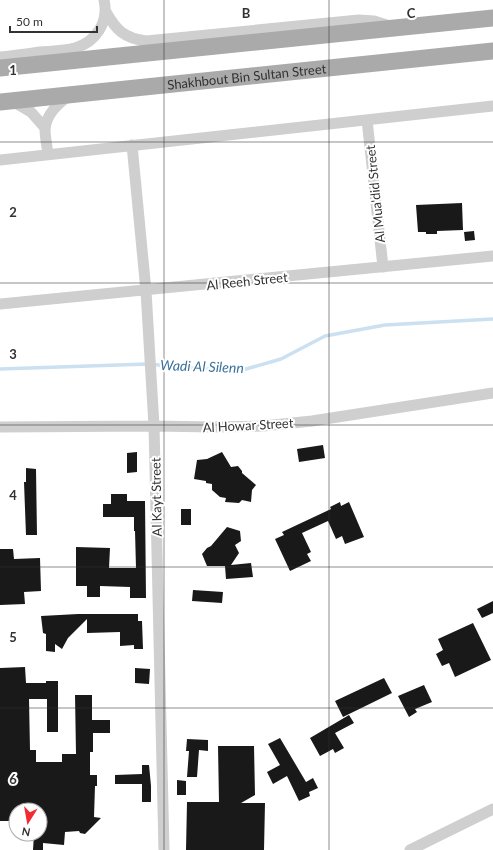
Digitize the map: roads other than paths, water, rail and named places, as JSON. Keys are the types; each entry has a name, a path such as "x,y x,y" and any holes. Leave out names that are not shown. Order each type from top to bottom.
{"main road":[{"path":"0,68 493,18"},
{"name":"Shakhbout Bin Sultan Street","path":"6,101 493,51"}],"street":[{"path":"104,0 106,12 119,31 136,40 146,41 359,20 374,21 394,28"},
{"path":"0,57 67,49 83,44 101,28 106,12"},
{"path":"48,154 45,128 54,108 71,94"},
{"path":"6,101 30,112 45,128"},
{"path":"0,160 493,106"},
{"name":"Al Mua'did Street","path":"367,120 383,267"},
{"name":"Al Kayt Street","path":"132,145 146,291 154,426 164,850"},
{"name":"Al Reeh Street","path":"0,304 146,291 493,256"},
{"name":"Al Howar Street","path":"0,427 263,426 312,421 493,393"},
{"path":"410,850 493,810"}],"waterway":[{"name":"Wadi Al Silenn","path":"0,369 148,364 204,369 246,369 281,359 325,336 385,325 493,319"}]}
